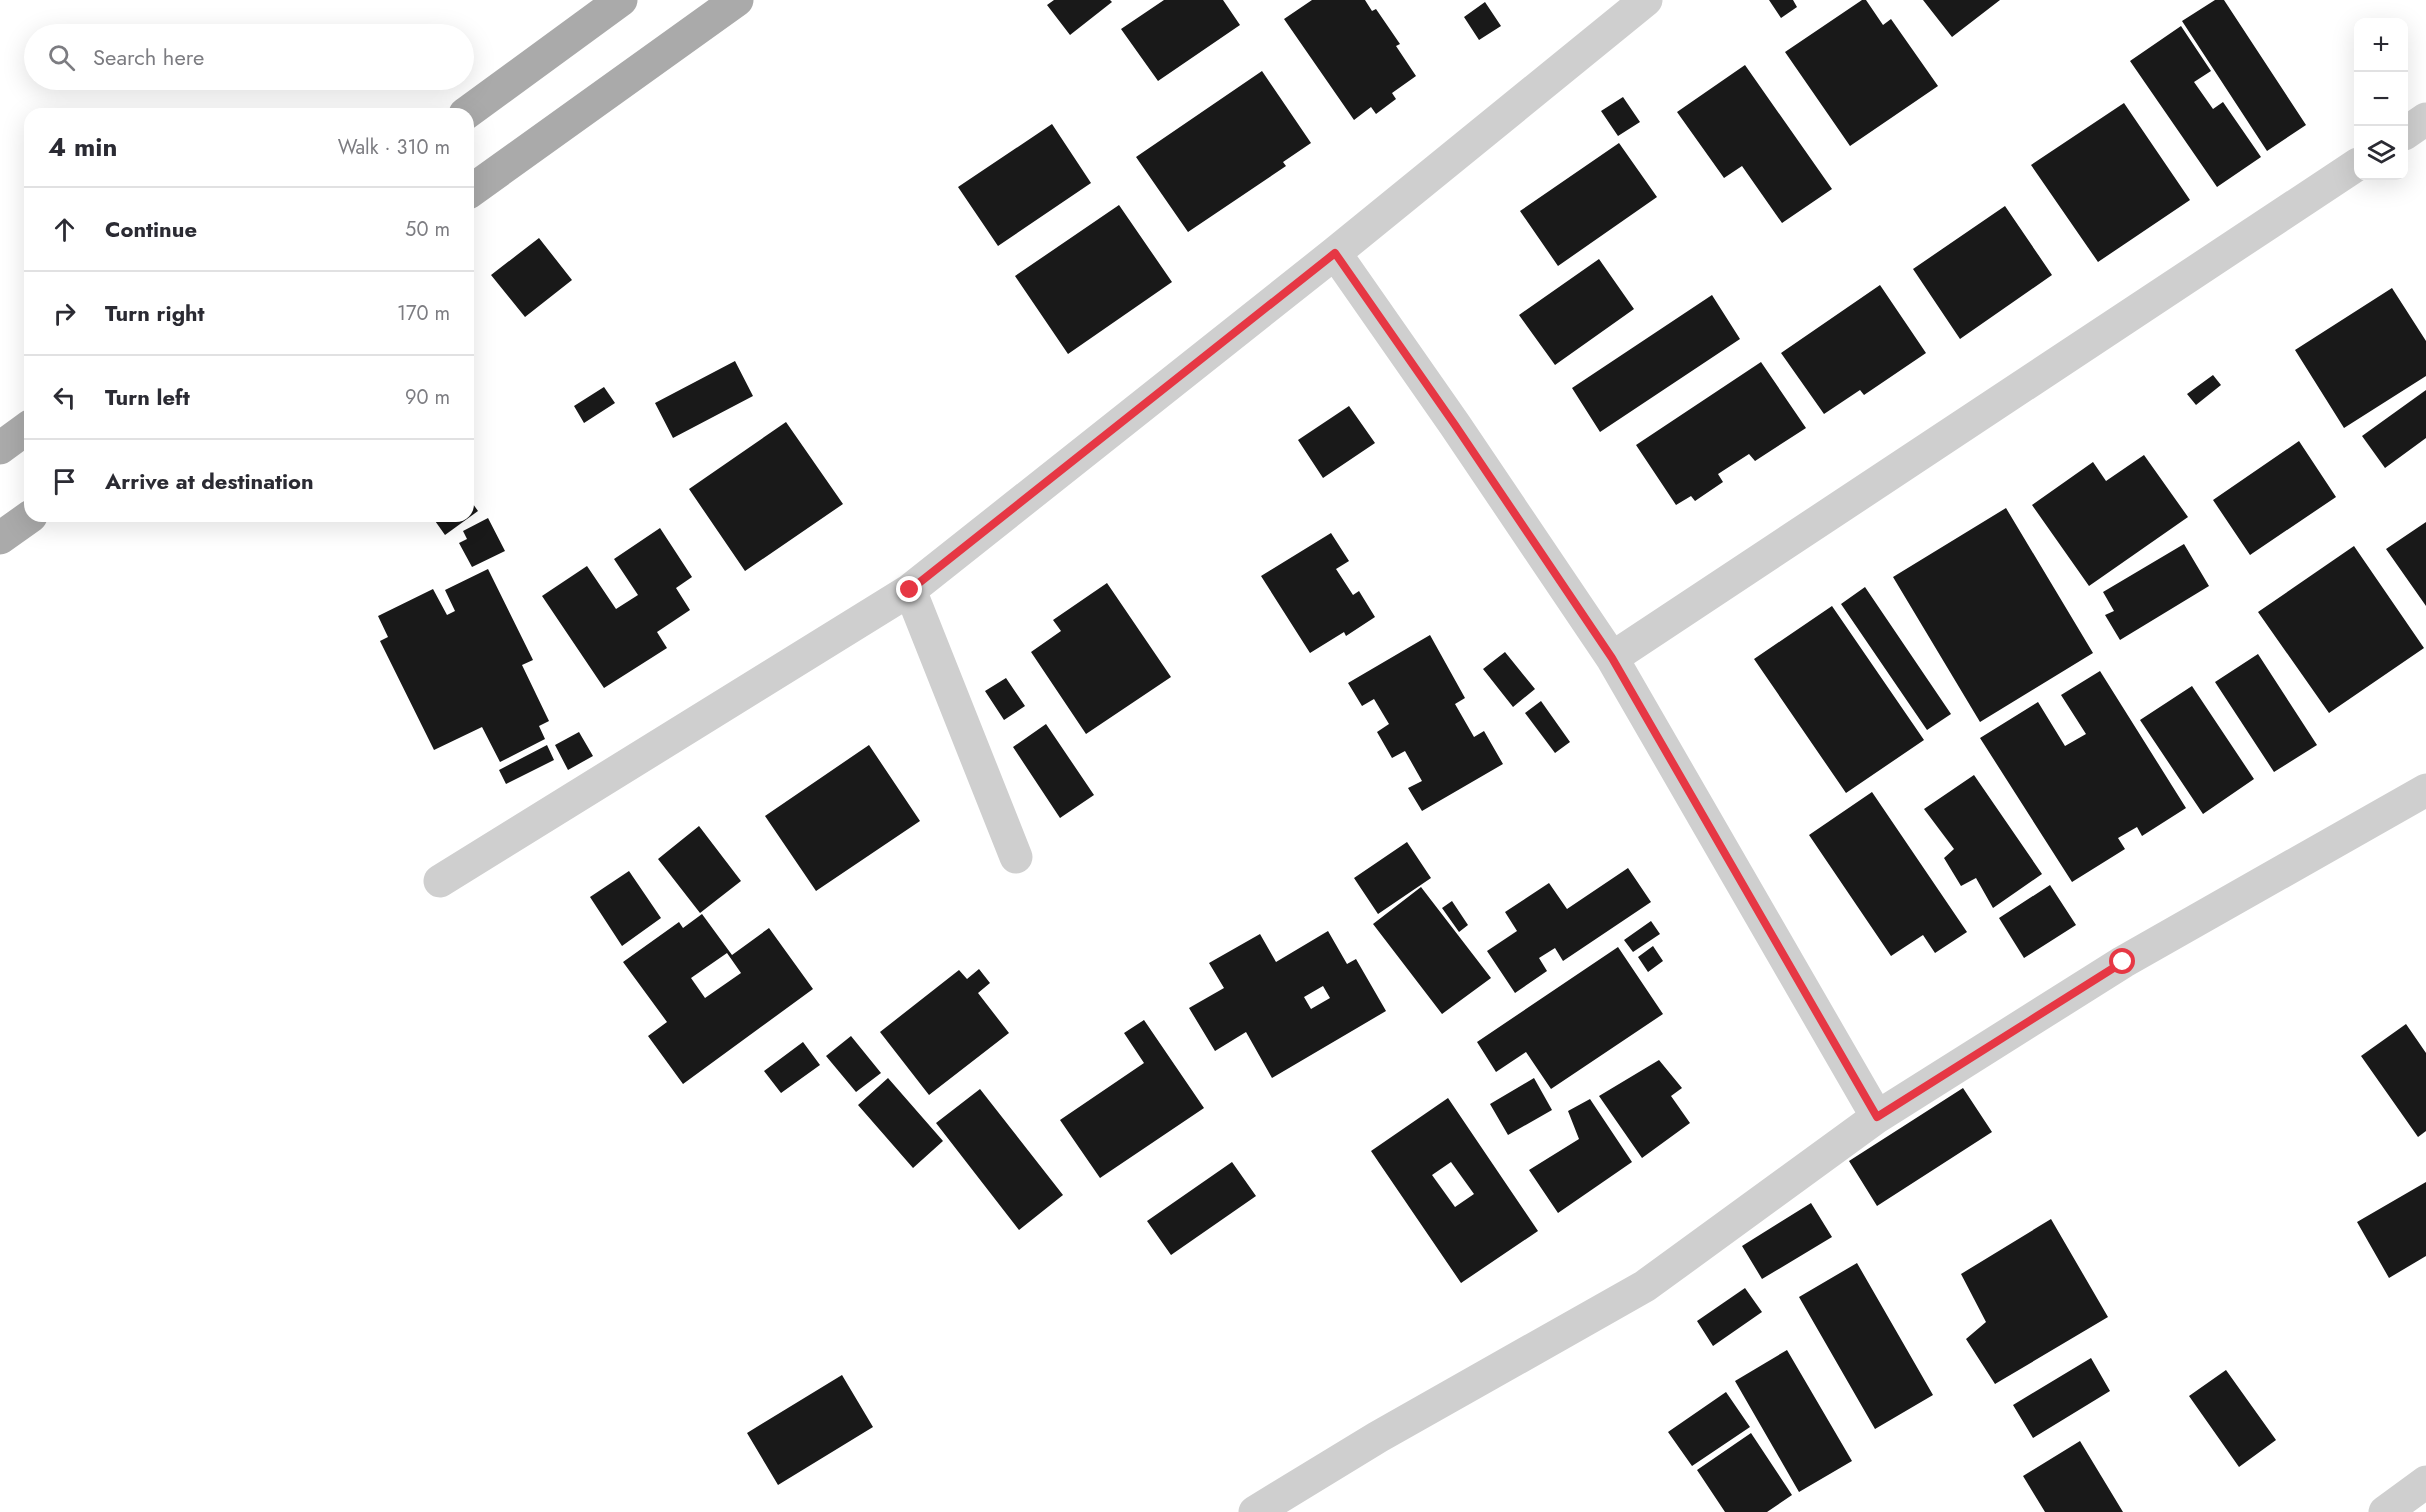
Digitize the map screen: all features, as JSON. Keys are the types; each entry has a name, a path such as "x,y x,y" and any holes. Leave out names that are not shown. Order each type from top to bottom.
{"main road":[{"path":"473,108 621,0"},
{"path":"474,189 737,0"},
{"path":"0,448 24,430"},
{"path":"0,538 24,521"}],"street":[{"path":"441,881 910,590 1335,253 1646,0"},
{"path":"2408,131 2426,119"},
{"path":"1612,658 2354,167"},
{"path":"1335,253 1455,425 1612,658 1877,1117"},
{"path":"910,590 1016,857"},
{"path":"1256,1512 1378,1437 1645,1286 1877,1117 2123,962 2423,798"},
{"path":"2385,1512 2426,1482"}],"building":[{"path":"1054,0 1110,0 1112,2 1070,35 1047,5"},
{"path":"1164,0 1223,0 1240,25 1158,81 1121,29"},
{"path":"1312,0 1365,0 1372,11 1376,9 1400,44 1396,46 1416,76 1392,93 1396,99 1376,114 1371,107 1354,120 1284,19"},
{"path":"1769,0 1793,0 1797,7 1781,18"},
{"path":"1862,0 1866,0 1883,25 1891,19 1938,86 1850,146 1785,52"},
{"path":"1923,0 2000,0 1952,37"},
{"path":"2215,0 2224,0 2306,125 2267,151 2182,21"},
{"path":"1485,2 1501,26 1479,40 1464,17"},
{"path":"2181,26 2211,71 2194,82 2213,109 2223,102 2261,157 2217,187 2130,61"},
{"path":"1745,65 1832,189 1782,223 1742,166 1724,178 1677,112"},
{"path":"1262,71 1311,143 1283,162 1286,166 1188,232 1136,157"},
{"path":"1623,97 1640,122 1618,136 1601,111"},
{"path":"2124,103 2190,200 2098,262 2031,165"},
{"path":"1052,124 1091,183 998,246 958,187"},
{"path":"1619,143 1657,197 1558,266 1520,211"},
{"path":"1119,205 1172,282 1068,354 1015,276"},
{"path":"2005,206 2052,275 1960,339 1913,269"},
{"path":"539,238 572,280 525,317 491,275"},
{"path":"1599,259 1634,309 1555,365 1519,315"},
{"path":"1880,285 1926,353 1864,395 1860,390 1824,414 1781,353"},
{"path":"2392,288 2426,341 2426,376 2344,428 2295,350"},
{"path":"1712,295 1740,339 1600,432 1572,388"},
{"path":"735,361 753,396 673,438 655,403"},
{"path":"1761,362 1806,428 1755,461 1749,454 1718,474 1723,482 1695,501 1691,496 1676,505 1636,445"},
{"path":"2213,375 2221,385 2196,405 2187,394"},
{"path":"604,387 615,403 584,423 574,406"},
{"path":"2426,390 2426,438 2385,468 2362,436"},
{"path":"1349,406 1375,443 1323,478 1298,440"},
{"path":"786,422 843,504 745,571 689,489"},
{"path":"2299,441 2336,497 2250,555 2213,500"},
{"path":"2144,455 2188,517 2089,586 2032,505 2093,462 2106,481"},
{"path":"2006,508 2093,653 1980,722 1893,577"},
{"path":"488,518 505,551 472,567 459,543 467,539 463,531"},
{"path":"436,522 463,522 445,535"},
{"path":"2426,522 2426,606 2386,549"},
{"path":"660,528 692,577 676,588 690,610 657,632 667,648 604,688 542,596 587,566 616,609 638,595 614,559"},
{"path":"1331,533 1349,561 1336,569 1353,595 1359,591 1375,617 1346,636 1344,632 1310,653 1261,576"},
{"path":"2184,544 2209,586 2120,640 2105,615 2114,611 2103,592"},
{"path":"2354,546 2424,648 2329,713 2258,612"},
{"path":"488,569 533,660 522,665 549,721 539,726 545,739 500,762 482,727 434,750 380,641 388,637 378,616 433,589 447,615 455,611 445,590"},
{"path":"1107,583 1171,677 1086,734 1031,652 1061,631 1053,620"},
{"path":"1865,587 1951,714 1927,730 1841,604"},
{"path":"1832,606 1924,740 1846,793 1754,659"},
{"path":"1430,635 1465,698 1455,704 1474,737 1484,731 1503,764 1422,811 1408,788 1422,781 1405,751 1392,758 1377,732 1389,724 1374,699 1362,706 1348,683"},
{"path":"1505,652 1535,689 1513,707 1483,669"},
{"path":"2258,654 2317,745 2274,772 2215,682"},
{"path":"2100,671 2186,808 2142,836 2137,827 2118,838 2125,849 2072,882 1980,738 2038,702 2065,746 2086,734 2061,695"},
{"path":"1006,678 1025,706 1004,720 985,691"},
{"path":"2192,686 2254,779 2203,814 2140,720"},
{"path":"1541,701 1570,742 1555,753 1525,713"},
{"path":"1046,724 1094,795 1060,818 1013,747"},
{"path":"579,732 593,756 568,770 555,745"},
{"path":"547,745 554,760 506,784 499,770"},
{"path":"869,745 920,821 816,891 765,816"},
{"path":"1974,775 2042,874 1993,908 1976,878 1961,886 1944,858 1954,849 1924,809"},
{"path":"1872,792 1967,932 1935,953 1923,935 1891,956 1809,835"},
{"path":"699,826 741,881 700,913 658,859"},
{"path":"1407,842 1431,878 1378,914 1354,878"},
{"path":"1628,868 1651,902 1563,961 1555,948 1539,958 1547,971 1515,993 1487,951 1517,931 1505,912 1549,883 1567,909"},
{"path":"629,871 661,918 622,946 590,897"},
{"path":"2050,885 2076,925 2024,958 1999,918"},
{"path":"1421,887 1491,978 1442,1014 1373,924"},
{"path":"1452,901 1468,925 1459,932 1442,908"},
{"path":"702,914 732,955 769,928 813,989 683,1084 648,1036 667,1022 623,962 679,922 683,928","holes":["727,953 741,973 705,998 691,978"]},
{"path":"1651,921 1660,934 1633,952 1624,940"},
{"path":"1328,931 1347,964 1356,959 1386,1011 1272,1078 1246,1032 1215,1051 1189,1008 1224,988 1209,963 1260,934 1276,962","holes":["1323,986 1330,998 1311,1009 1304,997"]},
{"path":"1653,946 1663,961 1648,972 1638,957"},
{"path":"1618,947 1663,1014 1551,1089 1526,1052 1496,1072 1477,1042"},
{"path":"979,969 990,983 978,993 1009,1033 929,1095 880,1032 959,970 967,979"},
{"path":"1144,1020 1204,1108 1100,1178 1060,1120 1144,1063 1124,1033"},
{"path":"2406,1024 2426,1053 2426,1131 2418,1137 2361,1056"},
{"path":"851,1036 881,1073 856,1092 826,1056"},
{"path":"803,1042 820,1065 781,1093 764,1071"},
{"path":"1659,1060 1682,1088 1671,1096 1690,1123 1642,1158 1599,1096"},
{"path":"888,1078 943,1141 913,1168 858,1105"},
{"path":"1534,1078 1552,1110 1508,1135 1490,1104"},
{"path":"1963,1088 1992,1132 1877,1206 1849,1161"},
{"path":"980,1089 1063,1195 1019,1230 936,1123"},
{"path":"1448,1098 1538,1231 1461,1283 1371,1151","holes":["1451,1162 1474,1194 1455,1207 1432,1175"]},
{"path":"1590,1099 1632,1162 1558,1213 1529,1170 1579,1139 1568,1111"},
{"path":"1232,1162 1256,1196 1171,1255 1147,1221"},
{"path":"2426,1182 2426,1256 2389,1278 2357,1222"},
{"path":"1811,1203 1832,1237 1762,1279 1742,1246"},
{"path":"2051,1219 2108,1317 1995,1384 1966,1339 1986,1322 1961,1274"},
{"path":"1857,1263 1933,1395 1875,1429 1799,1297"},
{"path":"1745,1288 1762,1312 1713,1346 1697,1321"},
{"path":"1787,1350 1852,1461 1799,1492 1735,1381"},
{"path":"2091,1358 2110,1391 2033,1438 2013,1405"},
{"path":"2226,1370 2276,1440 2239,1467 2189,1396"},
{"path":"842,1375 873,1427 778,1485 747,1433"},
{"path":"1726,1392 1750,1427 1692,1466 1668,1432"},
{"path":"1751,1433 1792,1495 1767,1512 1725,1512 1697,1470"},
{"path":"2080,1441 2123,1512 2045,1512 2023,1476"}],"route":[{"path":"910,590 1335,253 1455,425 1612,658 1877,1117 2123,962"}]}
